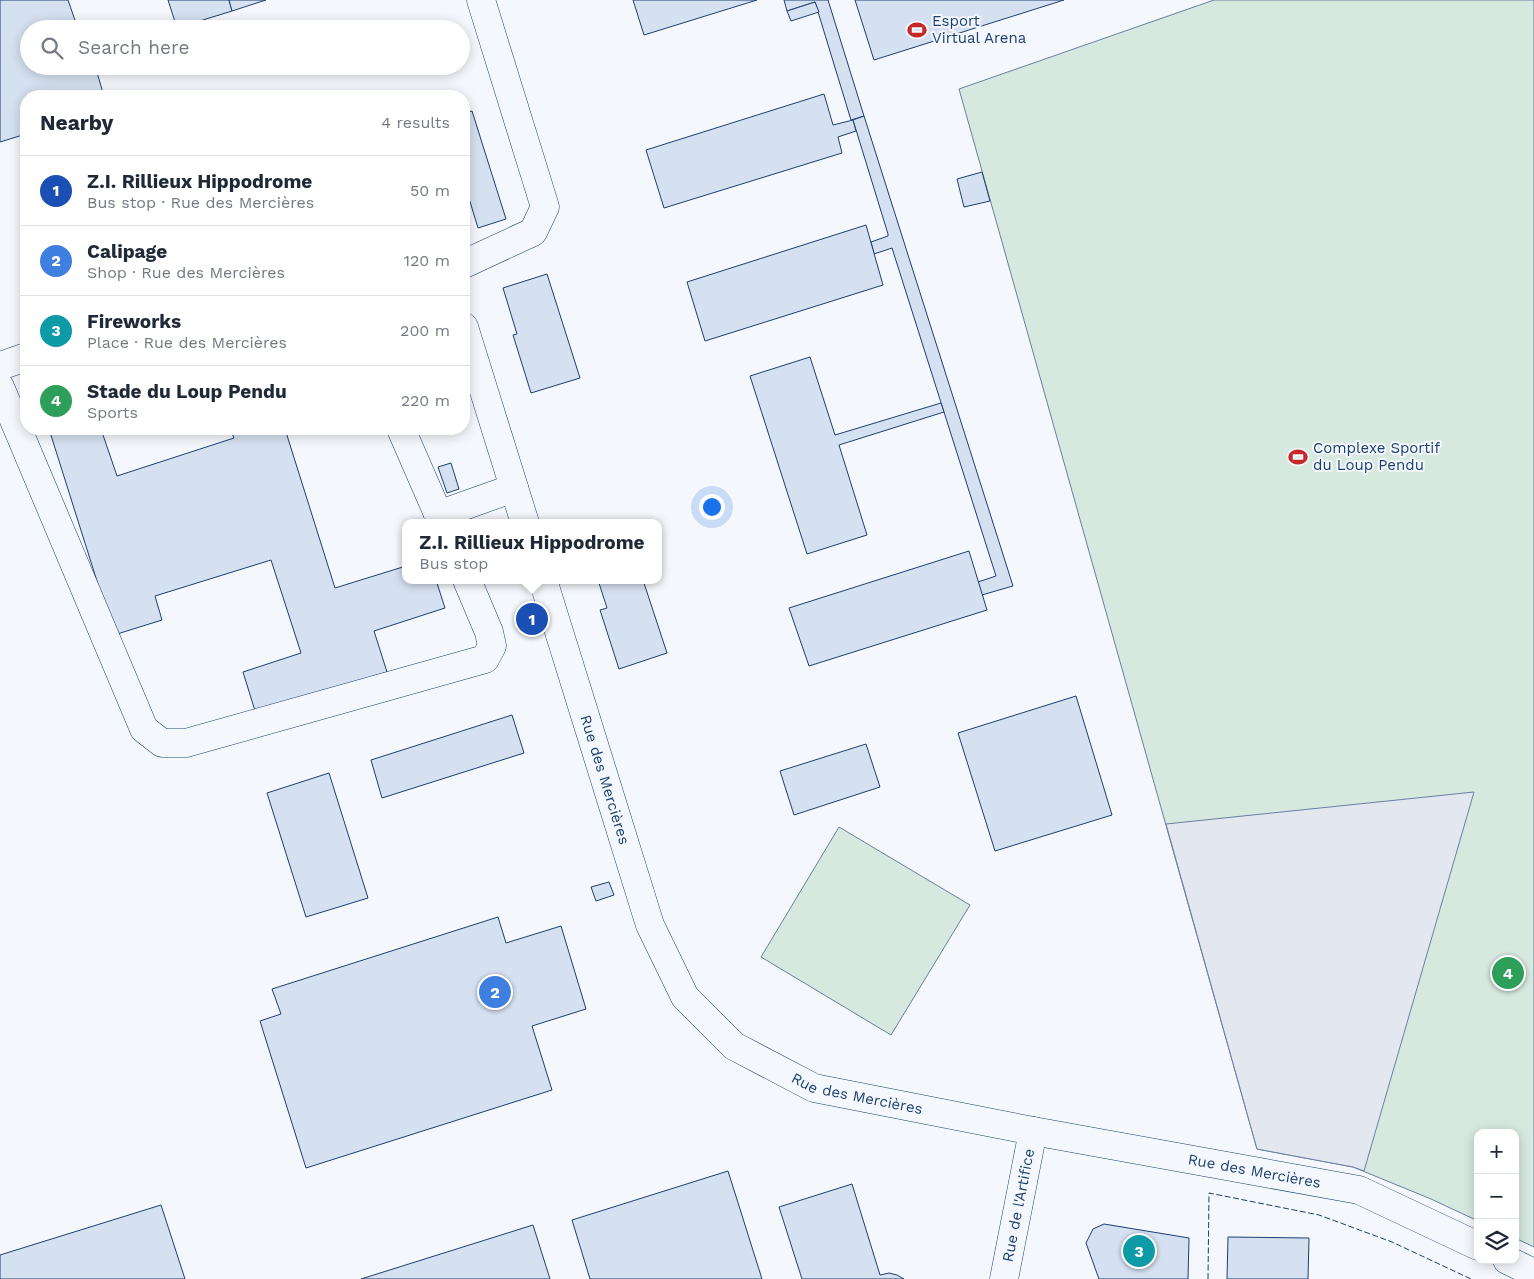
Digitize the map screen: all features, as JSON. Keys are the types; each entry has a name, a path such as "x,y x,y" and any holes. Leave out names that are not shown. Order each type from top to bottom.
{"street":[{"path":"470,261 533,232 545,207 481,0"},
{"path":"470,346 524,519"},
{"path":"0,366 20,359"},
{"path":"0,387 20,434"},
{"path":"20,435 144,728 162,743 186,743 485,659 492,646 489,632 468,584"},
{"path":"404,435 440,519 514,488"},
{"name":"Rue des Mercières","path":"543,584 650,925 685,997 734,1046 814,1088 1033,1131 1359,1190 1474,1244"},
{"name":"Rue de l'Artifice","path":"1004,1279 1033,1131"},
{"path":"1515,1264 1534,1273"}],"shaded area":[{"name":"Complexe Sportif du Loup Pendu","path":"1214,0 1534,0 1534,1247 1519,1240 1519,1129 1474,1129 1474,1219 1353,1167 1257,1149 959,89"},
{"path":"1474,792 1364,1171 1353,1167 1257,1149 1166,824"},
{"path":"839,827 970,905 891,1035 761,957"}],"building":[{"path":"0,0 68,0 75,20 20,20 20,75 98,75 102,90 20,90 20,136 0,142"},
{"path":"168,0 229,0 232,11 203,20 174,20"},
{"path":"229,0 266,0 232,11"},
{"path":"633,0 757,0 644,35"},
{"path":"784,0 828,0 864,116 851,120 815,2 787,11"},
{"name":"Esport Virtual Arena","path":"855,0 1064,0 874,60"},
{"path":"815,2 819,12 791,21 787,11"},
{"path":"824,94 833,125 853,120 856,131 838,137 842,153 664,208 646,150"},
{"path":"472,111 506,219 478,228 470,202 470,112"},
{"path":"864,116 1013,586 982,595 978,582 996,576 892,248 874,254 871,242 888,236 888,234 853,120"},
{"path":"982,172 990,201 964,207 957,179"},
{"path":"866,225 883,285 705,341 687,282"},
{"path":"547,274 580,378 531,393 513,335 517,334 503,288"},
{"path":"810,357 835,435 941,403 944,412 839,445 867,535 807,554 750,376"},
{"path":"51,435 103,435 117,476 234,438 233,435 287,435 335,588 402,567 402,584 437,584 445,608 374,631 387,672 256,714 243,672 301,653 271,560 155,596 162,620 114,635"},
{"path":"451,463 459,489 447,493 438,467"},
{"path":"969,551 987,610 809,666 789,608"},
{"path":"599,584 644,584 667,653 619,669 600,610 607,608"},
{"path":"1076,696 1112,815 995,851 958,733"},
{"path":"512,715 524,753 382,798 371,760"},
{"path":"866,744 880,787 794,815 780,771"},
{"path":"329,773 368,898 306,917 267,793"},
{"path":"609,882 614,895 596,901 591,887"},
{"path":"498,917 506,943 561,926 586,1009 532,1026 552,1090 306,1168 260,1021 281,1014 272,989"},
{"path":"728,1171 762,1279 590,1279 572,1220"},
{"path":"852,1184 880,1275 889,1273 904,1279 802,1279 779,1207"},
{"path":"161,1205 185,1279 0,1279 0,1255"},
{"path":"1104,1224 1189,1238 1188,1279 1099,1279 1086,1243 1093,1229"},
{"path":"533,1225 550,1279 361,1279"},
{"path":"1228,1237 1309,1238 1308,1279 1227,1279"}],"fence":[{"path":"1208,1279 1209,1193 1319,1215 1392,1242 1471,1279"}],"place":[{"name":"Esport Virtual Arena","path":"917,30"},
{"name":"Complexe Sportif du Loup Pendu","path":"1298,457"},
{"name":"Z.I. Rillieux Hippodrome","path":"532,619"},
{"name":"Stade du Loup Pendu","path":"1508,973"},
{"name":"Calipage","path":"495,992"},
{"name":"Fireworks","path":"1139,1251"}]}
